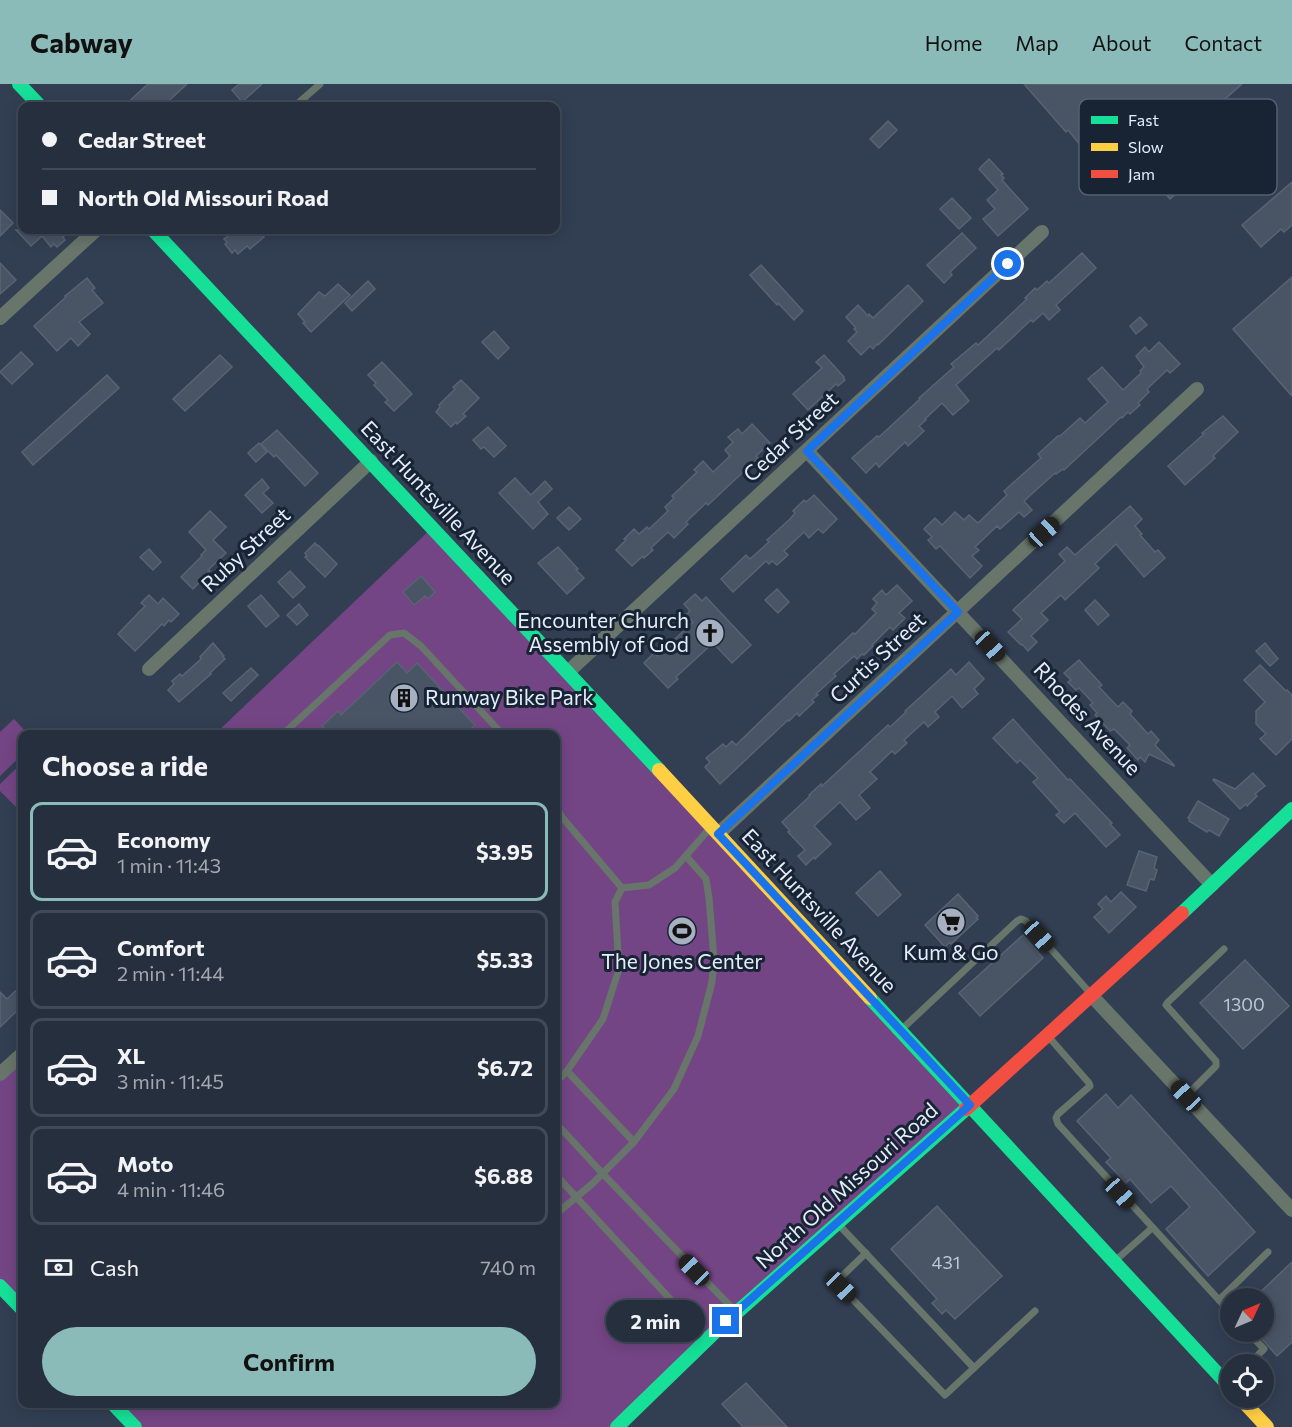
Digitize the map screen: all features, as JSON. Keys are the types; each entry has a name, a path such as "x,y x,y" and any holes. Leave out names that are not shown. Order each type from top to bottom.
{"main road":[{"path":"19,84 36,102"},
{"name":"East Huntsville Avenue","path":"160,234 1220,1375"},
{"name":"North Old Missouri Road","path":"617,1427 736,1312 970,1105 1212,885 1292,809"},
{"path":"0,1286 18,1305"},
{"path":"117,1408 135,1427"},
{"path":"1249,1408 1267,1427"}],"street":[{"name":"Cedar Street","path":"568,672 1042,232"},
{"path":"0,318 92,234"},
{"name":"Curtis Street","path":"715,830 958,612 1197,389"},
{"name":"Rhodes Avenue","path":"807,451 1212,885"},
{"name":"Ruby Street","path":"149,669 371,461"},
{"path":"1091,994 1292,1210"},
{"path":"0,1074 18,1058"}],"lane":[{"path":"300,102 320,84"},
{"path":"287,730 390,635 404,633 422,646 498,730"},
{"path":"560,814 622,888"},
{"path":"622,888 648,885 675,868 715,830"},
{"path":"560,1211 603,1174 634,1142 674,1089 698,1036 712,982 714,958 706,879 686,856"},
{"path":"560,1078 603,1019 619,969 615,902 622,888"},
{"path":"900,1030 1017,921 1022,919 1091,994"},
{"path":"1186,1096 1216,1066 1216,1061 1166,1005 1224,949"},
{"path":"1047,1035 1090,1086 1058,1114 1056,1118 1058,1124 1219,1300 1268,1252"},
{"path":"567,1071 634,1142"},
{"path":"560,1127 736,1312"},
{"path":"560,1179 707,1340"},
{"path":"837,1223 974,1368"},
{"path":"1114,1262 1152,1228"},
{"path":"866,1253 836,1282 945,1395 1035,1311"},
{"path":"1257,1342 1264,1349 1259,1354"}],"shaded area":[{"name":"The Jones Center","path":"432,528 970,1105 617,1427 135,1427 117,1408 560,1408 560,730 219,730"},
{"path":"14,719 24,730 18,730 18,759 0,776 0,732"},
{"path":"18,767 18,809 0,791 0,784"},
{"path":"18,1058 18,1305 0,1286 0,1074"}],"building":[{"path":"148,84 187,84 167,102 128,102"},
{"path":"239,84 262,84 242,102 232,90"},
{"path":"1024,84 1242,84 1225,99 1079,99 1079,143 1068,130 1066,132"},
{"path":"888,121 897,130 879,148 870,139"},
{"path":"989,159 1003,174 1001,175 1004,178 1002,180 1028,209 998,236 983,219 995,209 987,200 998,190 979,169"},
{"path":"1292,182 1292,225 1284,232 1281,229 1261,247 1242,225"},
{"path":"952,198 971,218 959,229 940,209"},
{"path":"0,210 13,223 0,236"},
{"path":"962,233 976,248 950,272 952,275 944,283 927,265"},
{"path":"20,234 66,234 63,237 65,240 57,247 54,244 51,247 42,236 31,246"},
{"path":"230,234 261,234 264,237 250,249 247,246 238,254 235,250 232,253 224,239"},
{"path":"1082,253 1096,268 1056,305 1060,310 1049,320 1043,313 1033,322 1031,320 956,385 969,401 953,415 942,403 919,426 924,431 908,446 905,442 879,467 876,463 866,473 852,458 877,436 879,437 920,399 954,367 951,364 976,343 978,345 1027,299 1025,298 1035,288 1037,290 1047,281 1049,283"},
{"path":"0,263 16,280 0,294"},
{"path":"761,265 803,311 794,320 750,275"},
{"path":"1292,277 1292,396 1233,329"},
{"path":"87,278 95,288 92,290 103,303 79,322 90,334 78,346 71,338 57,351 34,326"},
{"path":"368,281 375,289 352,311 345,303"},
{"path":"338,284 350,295 311,332 298,314 319,292 325,296"},
{"path":"908,285 923,301 878,345 873,349 870,346 861,355 848,341 857,332 846,317 858,305 873,318"},
{"path":"1140,317 1147,325 1136,334 1130,326"},
{"path":"494,331 509,348 498,359 482,342"},
{"path":"1159,342 1180,364 1170,373 1167,370 1147,389 1149,392 1130,414 1128,412 1121,417 1064,470 1055,473 1024,501 1032,510 1024,517 1019,512 1000,529 997,526 975,547 979,550 972,556 982,566 970,578 940,546 936,549 928,540 932,537 924,529 935,518 942,525 955,512 964,520 969,515 978,523 1007,495 1004,491 1041,458 1038,454 1080,418 1085,423 1108,402 1088,379 1102,367 1123,390 1141,373 1144,367 1136,356 1145,347 1149,352"},
{"path":"21,352 33,364 12,384 0,372"},
{"path":"220,355 232,367 185,411 173,399"},
{"path":"824,355 845,380 838,386 836,384 808,410 793,394 822,368 816,362"},
{"path":"382,362 412,394 394,411 385,402 388,400 368,375"},
{"path":"107,375 119,388 33,465 22,452"},
{"path":"461,380 479,398 463,414 466,416 451,427 436,412 439,405 455,389 453,387"},
{"path":"1223,416 1238,432 1213,456 1215,458 1185,485 1168,466"},
{"path":"752,424 770,443 756,456 758,458 708,505 706,503 686,522 688,524 674,538 668,532 651,548 653,550 632,566 616,550 626,540 624,539 634,529 639,534 647,527 649,529 668,511 665,507 674,498 672,496 697,472 694,470 703,461 713,472 730,456 725,450 733,442 728,437 738,429 742,434"},
{"path":"488,427 506,446 494,457 484,447 481,449 473,440"},
{"path":"277,430 318,473 305,486 276,455 274,457 261,444"},
{"path":"259,443 267,452 256,462 248,453"},
{"path":"515,478 531,495 545,481 552,489 538,502 548,514 533,529 499,493"},
{"path":"262,479 269,488 263,493 273,503 262,513 245,495"},
{"path":"814,495 837,519 823,533 818,529 809,538 804,532 784,551 788,555 777,565 772,561 769,564 766,561 733,592 721,579 746,555 750,559 769,542 767,540 795,513 793,511 804,500 806,502"},
{"path":"1130,506 1142,519 1135,526 1142,534 1140,535 1155,552 1158,550 1165,558 1144,577 1116,544 1095,564 1099,568 1065,600 1061,595 1041,613 1048,620 1031,636 1037,642 1028,651 1008,632 1022,619 1013,610 1065,561 1059,554 1067,547 1075,555"},
{"path":"569,507 581,519 569,530 557,518"},
{"path":"210,511 226,527 213,540 226,553 193,589 181,577 206,550 189,532"},
{"path":"315,543 337,564 325,577 305,557 307,556 305,553"},
{"path":"558,547 584,578 567,594 538,563"},
{"path":"149,549 161,562 153,570 140,557"},
{"path":"290,571 305,587 293,598 278,582"},
{"path":"421,576 435,592 428,599 425,596 414,605 403,592"},
{"path":"897,585 912,601 899,613 905,618 893,630 890,627 864,655 862,654 857,659 854,656 816,694 818,695 812,700 814,702 799,716 797,713 788,720 720,784 705,767 710,762 706,758 723,744 726,747 732,741 736,745 876,613 872,609 877,603 873,599 882,590 886,595"},
{"path":"777,589 789,602 778,613 765,600"},
{"name":"Encounter Church Assembly of God","path":"695,594 702,601 706,597 751,645 732,663 713,643 676,677 678,679 668,688 644,663 654,653 657,656 693,622 686,615 690,611 684,604"},
{"path":"149,595 158,604 163,598 179,614 171,622 169,620 164,626 162,624 135,651 118,634 145,606 141,603"},
{"path":"261,595 279,616 266,627 248,606"},
{"path":"1095,600 1109,615 1098,625 1085,610"},
{"path":"299,604 308,615 297,625 287,615"},
{"path":"213,643 225,659 179,702 168,690 174,684 172,681 180,674 182,676 201,659 200,657"},
{"path":"1265,643 1278,659 1270,666 1256,651"},
{"path":"1079,660 1102,685 1099,687 1118,707 1123,702 1132,711 1130,714 1148,734 1151,731 1159,740 1155,745 1174,766 1149,754 1145,762 1140,757 1138,760 1127,748 1130,745 1114,729 1110,731 1095,715 1097,713 1090,705 1093,703 1079,688 1076,690 1068,682 1071,680 1064,673"},
{"name":"Runway Bike Park","path":"397,662 407,673 417,663 475,725 470,730 326,730 322,726 338,711 341,715"},
{"path":"969,662 984,679 974,689 978,694 962,708 952,696 935,712 939,717 928,727 924,722 904,740 907,743 895,754 892,751 870,772 877,779 859,795 870,808 856,820 840,802 814,826 831,844 806,865 798,856 805,850 782,822 888,725 890,727 951,669 956,675"},
{"path":"1260,665 1292,695 1292,739 1276,755 1260,739 1266,734 1256,724 1256,711 1265,702 1244,680"},
{"path":"251,668 258,675 231,701 223,693"},
{"path":"1013,719 1068,780 1070,779 1112,823 1110,824 1120,835 1106,847 1075,813 1064,823 1056,815 1060,812 1033,782 1038,778 1020,760 1017,763 993,738"},
{"path":"1253,773 1265,786 1255,794 1257,796 1247,806 1246,804 1240,809 1213,780 1235,789"},
{"path":"1198,801 1229,819 1219,836 1189,821 1188,818"},
{"path":"1139,851 1157,857 1154,880 1150,879 1146,891 1127,885"},
{"path":"880,871 901,895 878,916 856,893"},
{"path":"1121,892 1136,907 1109,933 1094,917 1103,909 1098,904 1106,896 1111,902"},
{"name":"Kum & Go","path":"958,894 978,916 976,918 978,919 945,947 925,925"},
{"name":"Kum & Go","path":"1023,935 1043,958 980,1016 959,993"},
{"path":"1245,960 1289,1006 1243,1049 1200,1003"},
{"path":"18,989 18,1010 0,1027 0,992 7,999"},
{"path":"1106,1094 1118,1108 1131,1095 1255,1232 1208,1276 1166,1229 1190,1207 1171,1186 1151,1203 1130,1179 1126,1183 1106,1162 1111,1158 1077,1121"},
{"path":"937,1206 1002,1276 955,1319 946,1310 942,1314 932,1303 937,1299 891,1249"},
{"path":"1292,1262 1292,1342 1277,1356 1265,1342 1274,1342 1274,1288 1265,1288"},
{"path":"746,1383 787,1427 743,1427 722,1404"}],"traffic: fast":[{"path":"19,84 36,102"},
{"path":"157,234 659,770"},
{"path":"1182,913 1292,809"},
{"path":"870,998 1220,1376"},
{"path":"617,1427 717,1330 966,1109"},
{"path":"0,1286 18,1305"},
{"path":"117,1408 135,1427"}],"traffic: slow":[{"path":"659,770 870,998"},
{"path":"1249,1408 1267,1427"}],"traffic: jam":[{"path":"966,1109 1182,913"}],"place":[{"name":"Encounter Church Assembly of God","path":"710,633"},
{"name":"Runway Bike Park","path":"404,698"},
{"name":"Kum & Go","path":"951,922"},
{"name":"The Jones Center","path":"682,931"}],"route":[{"path":"726,1321 970,1105 718,834 958,612 807,451 1008,264"}]}
